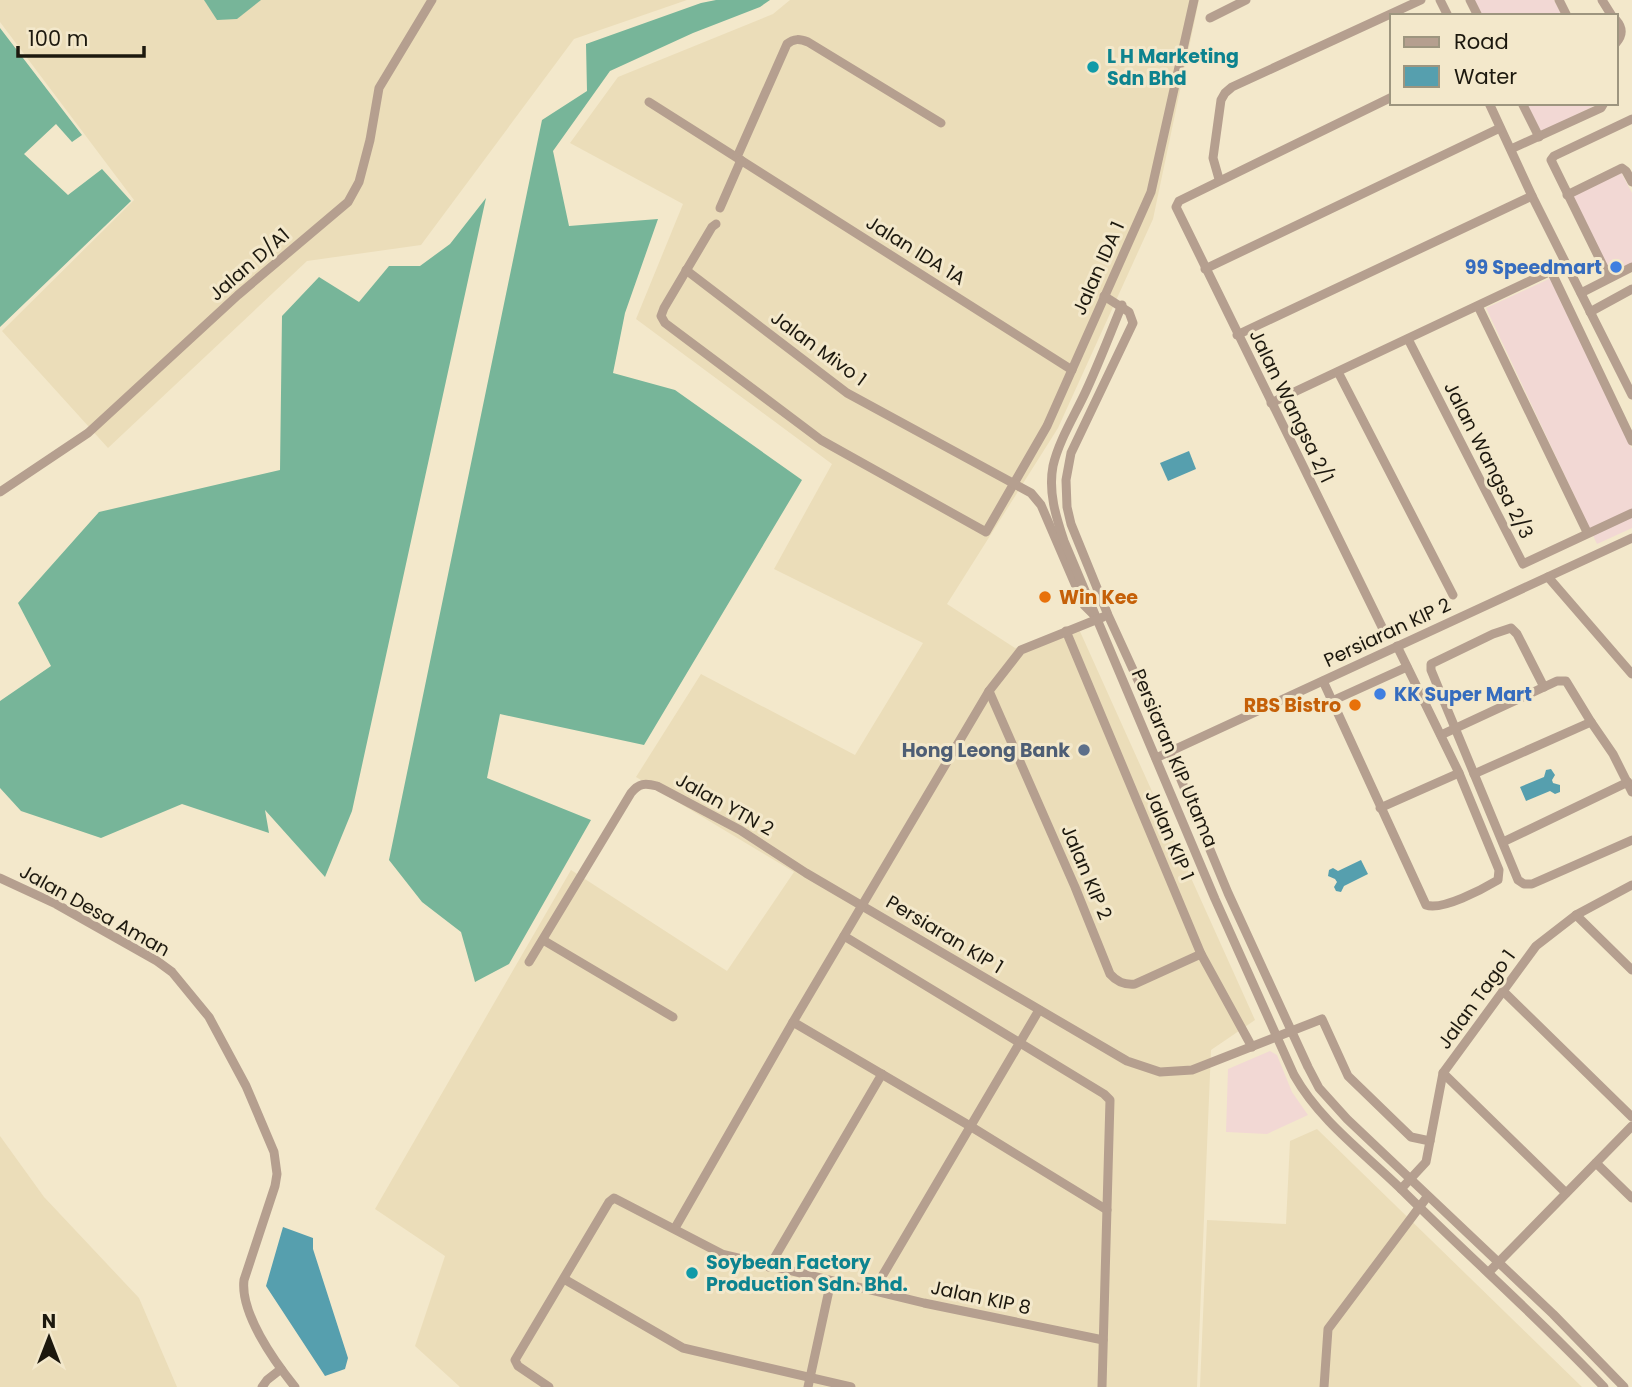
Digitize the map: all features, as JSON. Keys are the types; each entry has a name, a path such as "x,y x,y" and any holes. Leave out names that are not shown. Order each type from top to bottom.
{"street":[{"name":"Jalan D/A1","path":"0,492 88,433 238,295 348,202 359,182 379,88 432,0"},
{"name":"Jalan IDA 1","path":"686,270 662,312 665,323 821,440 986,532 1047,426 1151,192 1194,0"},
{"path":"1210,18 1246,0"},
{"path":"1391,14 1421,0"},
{"path":"1390,14 1224,93 1213,159 1219,179 1390,98"},
{"path":"720,208 787,44 792,40 808,42 941,123"},
{"name":"Jalan IDA 1A","path":"649,102 1072,370"},
{"path":"1490,105 1532,196 1632,395"},
{"path":"1523,105 1539,136"},
{"path":"1511,149 1602,105"},
{"path":"1609,278 1551,163 1552,158 1632,119"},
{"path":"1205,269 1500,128"},
{"path":"1567,195 1622,168 1632,182"},
{"name":"Jalan Wangsa 2/1","path":"1219,179 1178,201 1176,207 1382,627"},
{"path":"1237,335 1532,196"},
{"path":"686,270 716,224"},
{"path":"1271,403 1566,264"},
{"path":"1581,293 1632,267"},
{"name":"Jalan Mivo 1","path":"686,270 847,393 1031,493 1041,505 1084,605 1103,617"},
{"path":"1551,271 1632,441"},
{"path":"1590,312 1632,289"},
{"path":"1104,296 1122,305"},
{"name":"Persiaran KIP Utama","path":"1401,1189 1336,1129 1307,1097 1294,1075 1215,899 1156,758 1103,617 1071,524 1066,480 1071,453 1133,323 1129,312 1122,305 1097,369 1053,466 1052,496 1064,541 1103,617 1170,752 1228,893 1319,1088 1411,1179"},
{"path":"1478,306 1587,533"},
{"name":"Jalan Wangsa 2/3","path":"1408,339 1523,564 1632,513"},
{"path":"1338,372 1453,595"},
{"path":"1052,496 1066,496"},
{"name":"Persiaran KIP 2","path":"1156,758 1632,538"},
{"path":"1548,577 1632,674"},
{"name":"Persiaran KIP 1","path":"1103,617 1021,650 989,691 862,905 1127,1061 1160,1072 1192,1070 1322,1019 1348,1076 1411,1137 1430,1141"},
{"path":"1544,687 1514,630 1504,629 1432,662 1431,670 1518,880 1524,884 1532,884 1632,840"},
{"name":"Jalan KIP 1","path":"1066,631 1201,954 1252,1047"},
{"path":"1323,681 1426,905 1439,907 1487,886 1498,880 1499,870 1459,773 1397,646"},
{"path":"1332,701 1407,667"},
{"path":"1441,735 1557,681 1566,681 1613,754 1632,792"},
{"name":"Jalan KIP 2","path":"989,691 1110,974 1115,980 1128,985 1135,984 1201,954"},
{"path":"1434,721 1450,713"},
{"path":"1474,774 1591,722"},
{"path":"1380,808 1459,773"},
{"path":"1503,842 1628,782"},
{"name":"Jalan YTN 2","path":"529,962 631,793 637,785 646,783 657,786 740,830 862,905"},
{"name":"Jalan Desa Aman","path":"0,878 56,904 157,961 172,972 209,1017 246,1086 277,1162 275,1186 243,1287 250,1315 281,1369 295,1387"},
{"name":"Jalan Tago 1","path":"1401,1189 1426,1162 1443,1073 1536,946 1576,915 1632,885"},
{"path":"675,1228 862,905"},
{"path":"1576,915 1632,970"},
{"path":"844,936 1020,1042 1110,1100 1102,1387"},
{"path":"543,940 673,1017"},
{"path":"1503,990 1632,1118"},
{"path":"874,1290 1039,1010"},
{"path":"793,1022 1107,1210"},
{"path":"1443,1073 1566,1193"},
{"path":"769,1266 881,1074"},
{"path":"1489,1272 1632,1126"},
{"path":"1595,1163 1632,1198"},
{"path":"1411,1179 1624,1387"},
{"path":"1401,1189 1418,1208 1489,1272 1599,1386 1611,1374"},
{"path":"1324,1387 1328,1329 1427,1197"},
{"name":"Jalan KIP 8","path":"564,1279 611,1199 619,1200 722,1254 924,1303 1103,1340"},
{"path":"549,1387 516,1364 516,1358 564,1279 683,1348 809,1382 850,1387"},
{"path":"809,1382 831,1281"},
{"path":"262,1387 281,1369"}],"shaded area":[{"path":"0,0 687,0 574,39 421,245 307,261 108,448 2,331 134,200 0,22"},
{"path":"790,0 1199,0 1153,219 1058,428 947,604 1015,648 1078,627 1255,1020 1211,1050 1197,1387 460,1387 415,1346 445,1256 375,1209 571,870 727,971 794,872 636,777 701,674 855,755 923,643 774,569 832,464 636,319 683,204 570,143 618,77 773,14"},
{"path":"1473,0 1554,0 1561,14 1480,14"},
{"path":"1527,105 1596,105 1541,132"},
{"path":"1621,172 1632,193 1632,264 1611,274 1572,197"},
{"path":"1551,278 1632,449 1632,528 1597,544 1486,308"},
{"path":"1270,1051 1277,1055 1292,1092 1308,1115 1267,1134 1226,1132 1228,1069"},
{"path":"1317,1129 1582,1387 1200,1387 1207,1220 1286,1224 1290,1141"},
{"path":"0,1136 44,1197 139,1298 177,1387 0,1387"}],"green space":[{"path":"204,0 261,0 237,19 217,20"},
{"path":"716,0 770,0 760,7 693,33 610,71 553,151 569,226 658,219 625,313 613,373 675,390 802,480 644,745 500,714 487,778 591,820 509,964 475,982 461,932 422,902 389,860 542,120 587,91 586,44"},
{"path":"0,28 82,135 72,142 56,124 24,154 68,195 102,169 131,201 0,327"},
{"path":"486,198 352,811 325,877 265,810 269,833 182,804 101,838 21,811 0,788 0,701 51,666 18,603 99,512 280,470 282,316 319,277 359,302 389,266 420,266 450,244"}],"water":[{"path":"1189,451 1196,469 1168,481 1160,463"},
{"path":"1551,769 1555,775 1553,783 1560,785 1560,792 1555,794 1550,791 1526,801 1520,787 1544,777 1546,770"},
{"path":"1361,860 1368,874 1344,886 1341,892 1336,891 1334,887 1337,882 1328,876 1329,870 1333,868 1338,871"},
{"path":"283,1227 313,1238 313,1249 348,1358 345,1369 325,1376 266,1286"}],"place":[{"name":"L H Marketing Sdn Bhd","path":"1093,67"},
{"name":"99 Speedmart","path":"1616,267"},
{"name":"Win Kee","path":"1045,597"},
{"name":"KK Super Mart","path":"1380,694"},
{"name":"RBS Bistro","path":"1355,705"},
{"name":"Hong Leong Bank","path":"1084,750"},
{"name":"Soybean Factory Production Sdn. Bhd.","path":"692,1273"}]}
